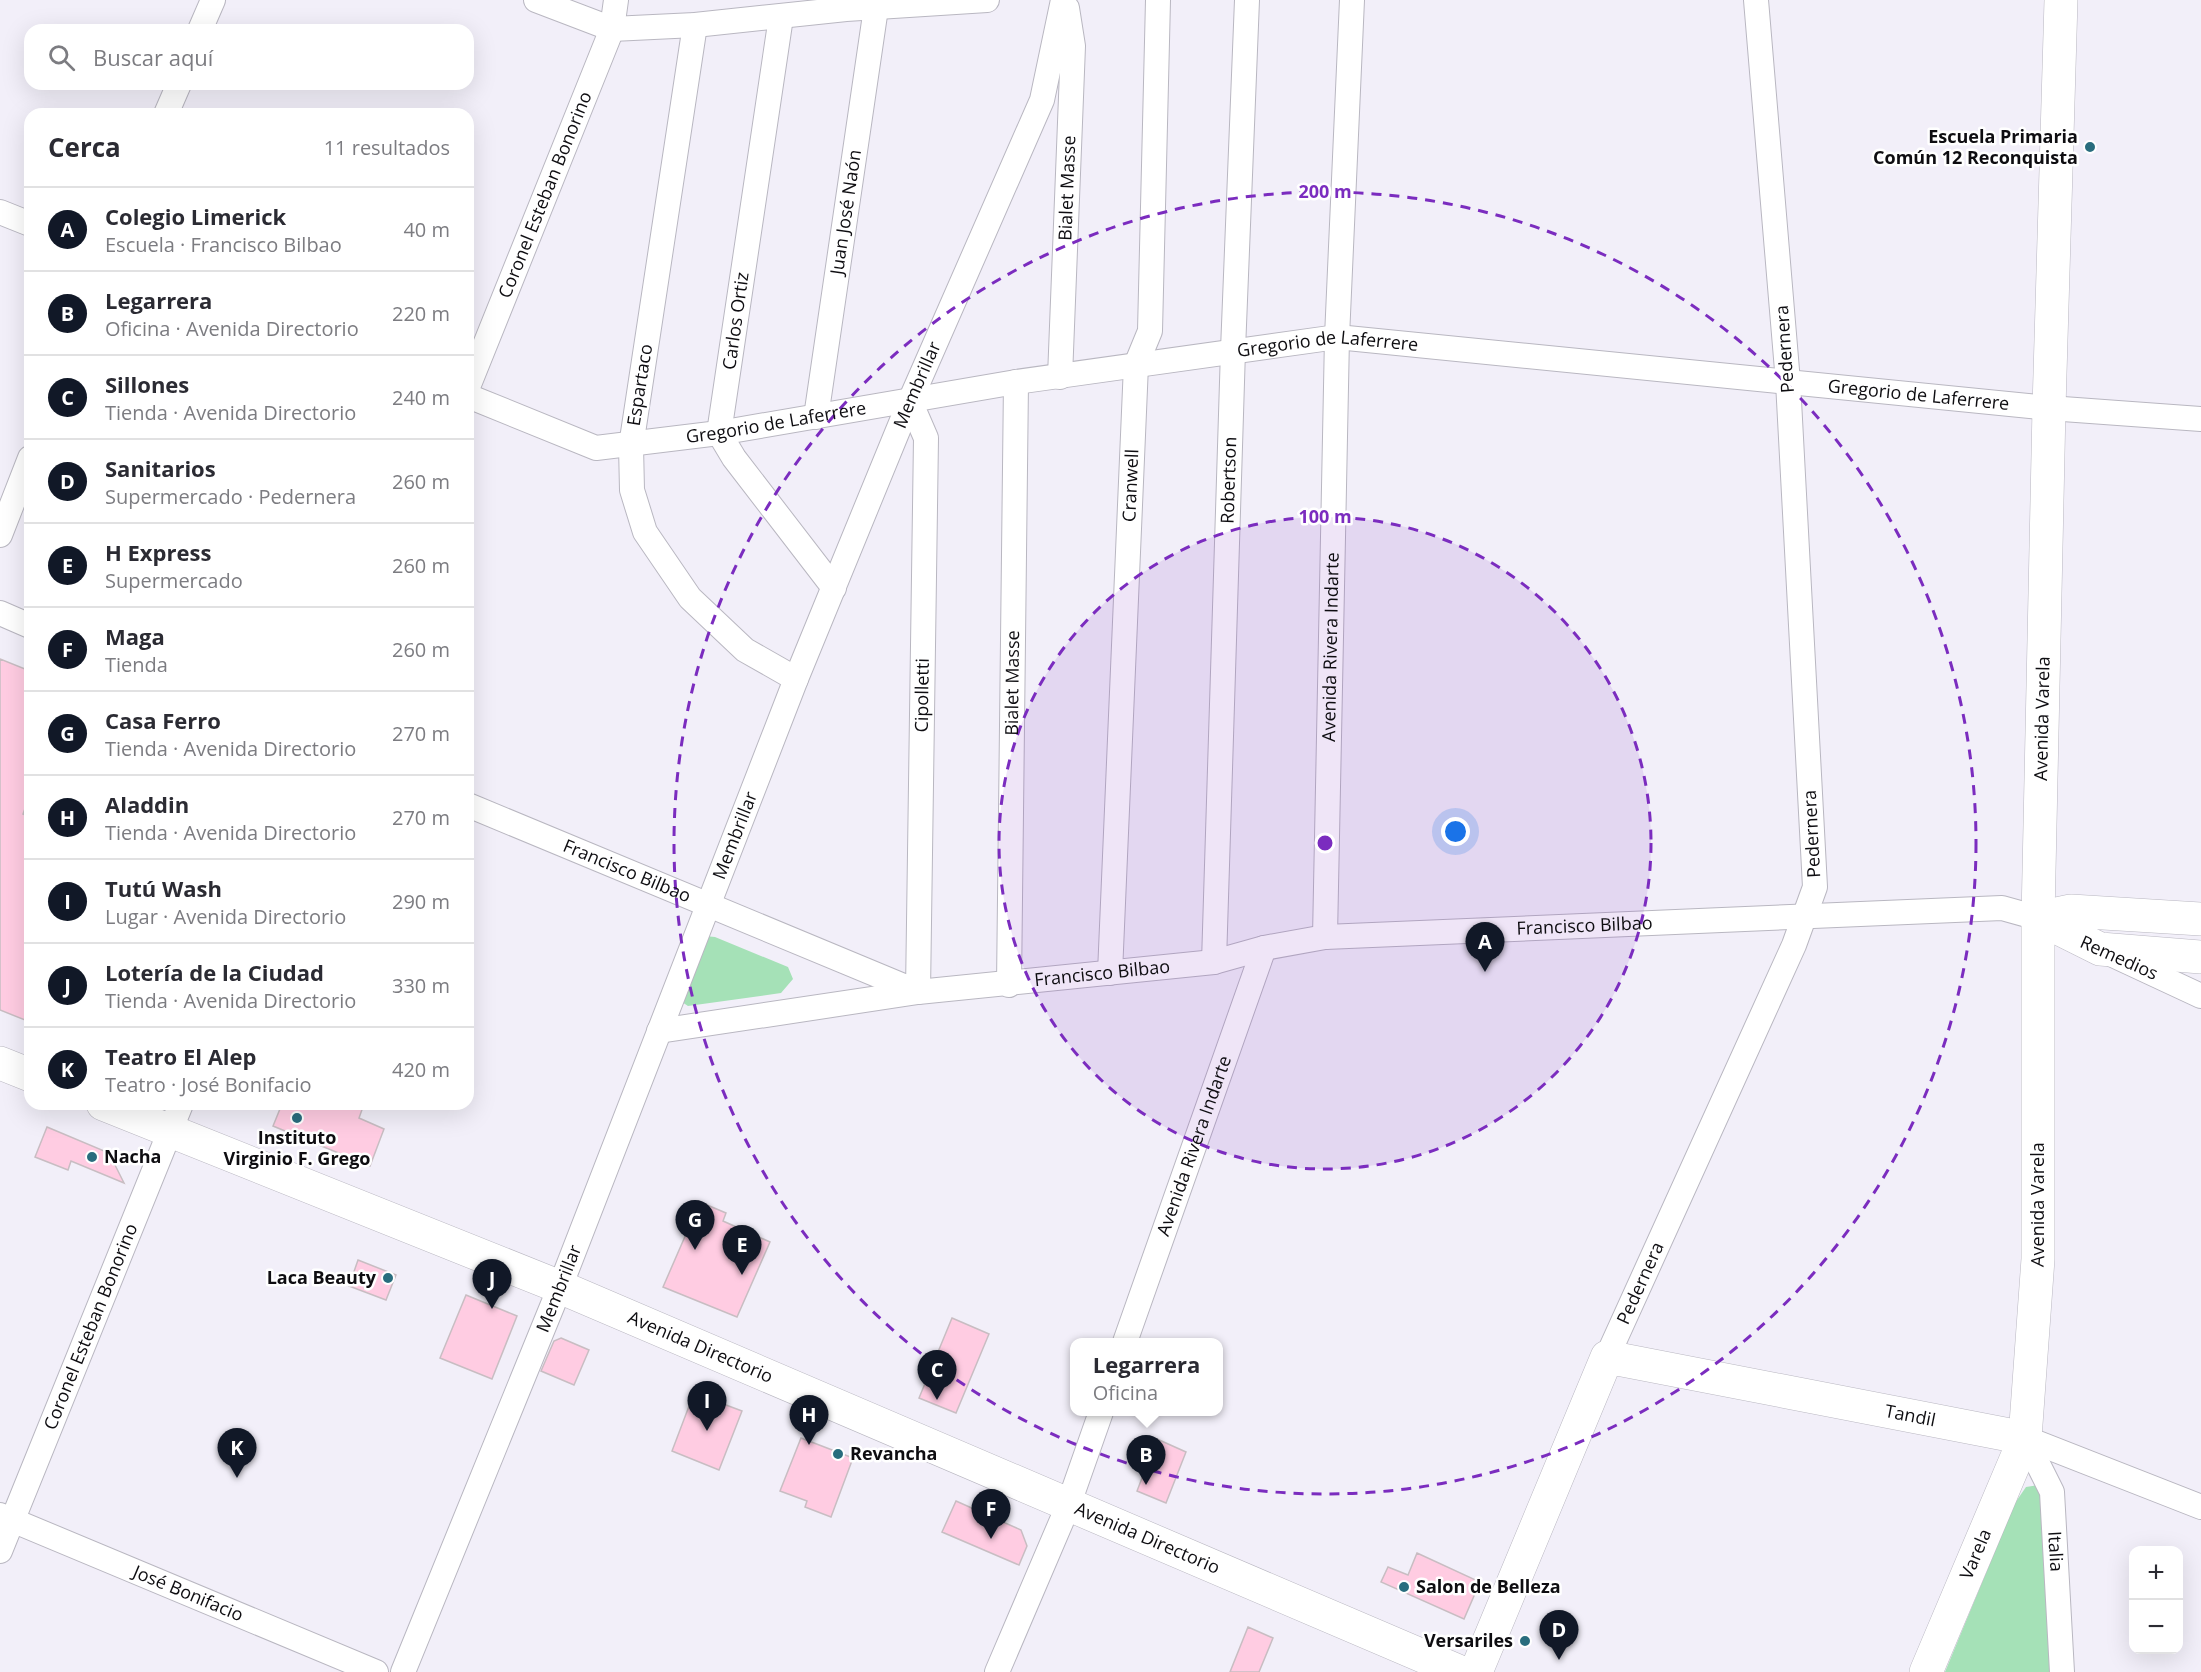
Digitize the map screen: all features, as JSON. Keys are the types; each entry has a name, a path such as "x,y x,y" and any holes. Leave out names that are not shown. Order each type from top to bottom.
{"main road":[{"name":"Avenida Varela","path":"2025,1438 2038,1259 2038,918 2061,0"},
{"path":"2038,918 2071,911 2201,919"},
{"name":"Remedios","path":"2038,918 2100,949"},
{"path":"2100,949 2201,957"},
{"path":"0,1063 24,1073"},
{"name":"Avenida Directorio","path":"134,1110 176,1118 560,1287 1460,1672"},
{"name":"Tandil","path":"1607,1357 2025,1438"},
{"name":"Pedernera","path":"1476,1672 1607,1357"},
{"name":"Varela","path":"1926,1672 2025,1438"}],"street":[{"path":"203,24 213,0"},
{"path":"536,0 612,29 695,25 741,11 781,17 846,4 876,8 987,0"},
{"name":"Coronel Esteban Bonorino","path":"474,372 612,29 616,0"},
{"name":"Bialet Masse","path":"1060,377 1073,46 1065,0"},
{"name":"Membrillar","path":"403,1672 560,1287 707,904 909,401 1042,100 1065,0"},
{"name":"Cranwell","path":"1110,973 1136,365 1150,331 1158,0"},
{"name":"Robertson","path":"1214,962 1233,350 1247,0"},
{"name":"Avenida Rivera Indarte","path":"1325,937 1337,337 1352,0"},
{"name":"Pedernera","path":"1607,1357 1794,945 1815,887 1788,382 1756,0"},
{"name":"Juan José Naón","path":"816,417 876,8"},
{"name":"Carlos Ortiz","path":"719,433 781,17"},
{"name":"Espartaco","path":"695,25 631,446 632,490 645,532 690,598 745,650 796,679"},
{"path":"168,108 176,90"},
{"path":"0,212 24,222"},
{"name":"Gregorio de Laferrere","path":"474,398 596,448 631,446 1016,382 1337,337 2049,408 2201,419"},
{"name":"Bialet Masse","path":"1009,985 1016,382"},
{"name":"Cipolletti","path":"909,401 926,438 918,992"},
{"path":"719,433 734,458 834,588"},
{"path":"0,535 24,473"},
{"path":"0,613 24,623"},
{"name":"Francisco Bilbao","path":"474,807 918,992"},
{"name":"Francisco Bilbao","path":"659,1031 918,992 1009,985 1214,962 1264,948 1325,937 2002,908 2038,918"},
{"name":"Avenida Rivera Indarte","path":"1126,1338 1264,948"},
{"name":"Remedios","path":"2100,949 2201,996"},
{"name":"Coronel Esteban Bonorino","path":"0,1551 6,1518 176,1118"},
{"path":"997,1672 1068,1506 1100,1416"},
{"name":"Tandil","path":"2025,1438 2201,1507"},
{"name":"Italia","path":"2025,1438 2052,1492 2062,1672"},
{"name":"José Bonifacio","path":"6,1518 376,1672"}],"green space":[{"path":"705,936 715,937 788,967 793,979 781,993 688,1006 679,1000"},
{"path":"2039,1485 2048,1496 2052,1672 1945,1672 2015,1503 2026,1487"}],"building":[{"path":"0,659 24,669 24,1020 0,1010"},
{"path":"280,1110 362,1110 359,1118 384,1129 370,1166 273,1126"},
{"path":"47,1127 109,1153 124,1183 71,1161 68,1170 35,1157"},
{"path":"700,1202 726,1213 723,1221 770,1242 737,1317 663,1287"},
{"path":"358,1260 396,1275 386,1300 349,1286"},
{"path":"466,1295 517,1316 492,1379 440,1358"},
{"path":"952,1318 989,1334 956,1413 919,1398"},
{"path":"561,1338 589,1350 574,1385 541,1371 554,1341"},
{"path":"694,1393 742,1411 719,1470 672,1451"},
{"path":"801,1438 853,1458 831,1517 805,1507 807,1501 780,1491"},
{"path":"1157,1439 1186,1452 1166,1503 1137,1491"},
{"path":"956,1501 1021,1530 1027,1546 1019,1565 942,1532"},
{"path":"1417,1553 1480,1582 1464,1619 1381,1582 1388,1567 1408,1575"},
{"path":"1248,1627 1273,1638 1259,1672 1230,1672"}],"place":[{"name":"Escuela Primaria Común 12 Reconquista","path":"2090,147"},
{"name":"Colegio Limerick","path":"1485,972"},
{"name":"Instituto Virginio F. Grego","path":"297,1118"},
{"name":"Nacha","path":"92,1157"},
{"name":"Casa Ferro","path":"695,1250"},
{"name":"H Express","path":"742,1275"},
{"name":"Laca Beauty","path":"388,1278"},
{"name":"Lotería de la Ciudad","path":"492,1309"},
{"name":"Sillones","path":"937,1400"},
{"name":"Tutú Wash","path":"707,1431"},
{"name":"Aladdin","path":"809,1445"},
{"name":"Revancha","path":"838,1454"},
{"name":"Teatro El Alep","path":"237,1478"},
{"name":"Legarrera","path":"1146,1485"},
{"name":"Maga","path":"991,1539"},
{"name":"Salon de Belleza","path":"1404,1587"},
{"name":"Versariles","path":"1525,1641"},
{"name":"Sanitarios","path":"1559,1660"}]}
